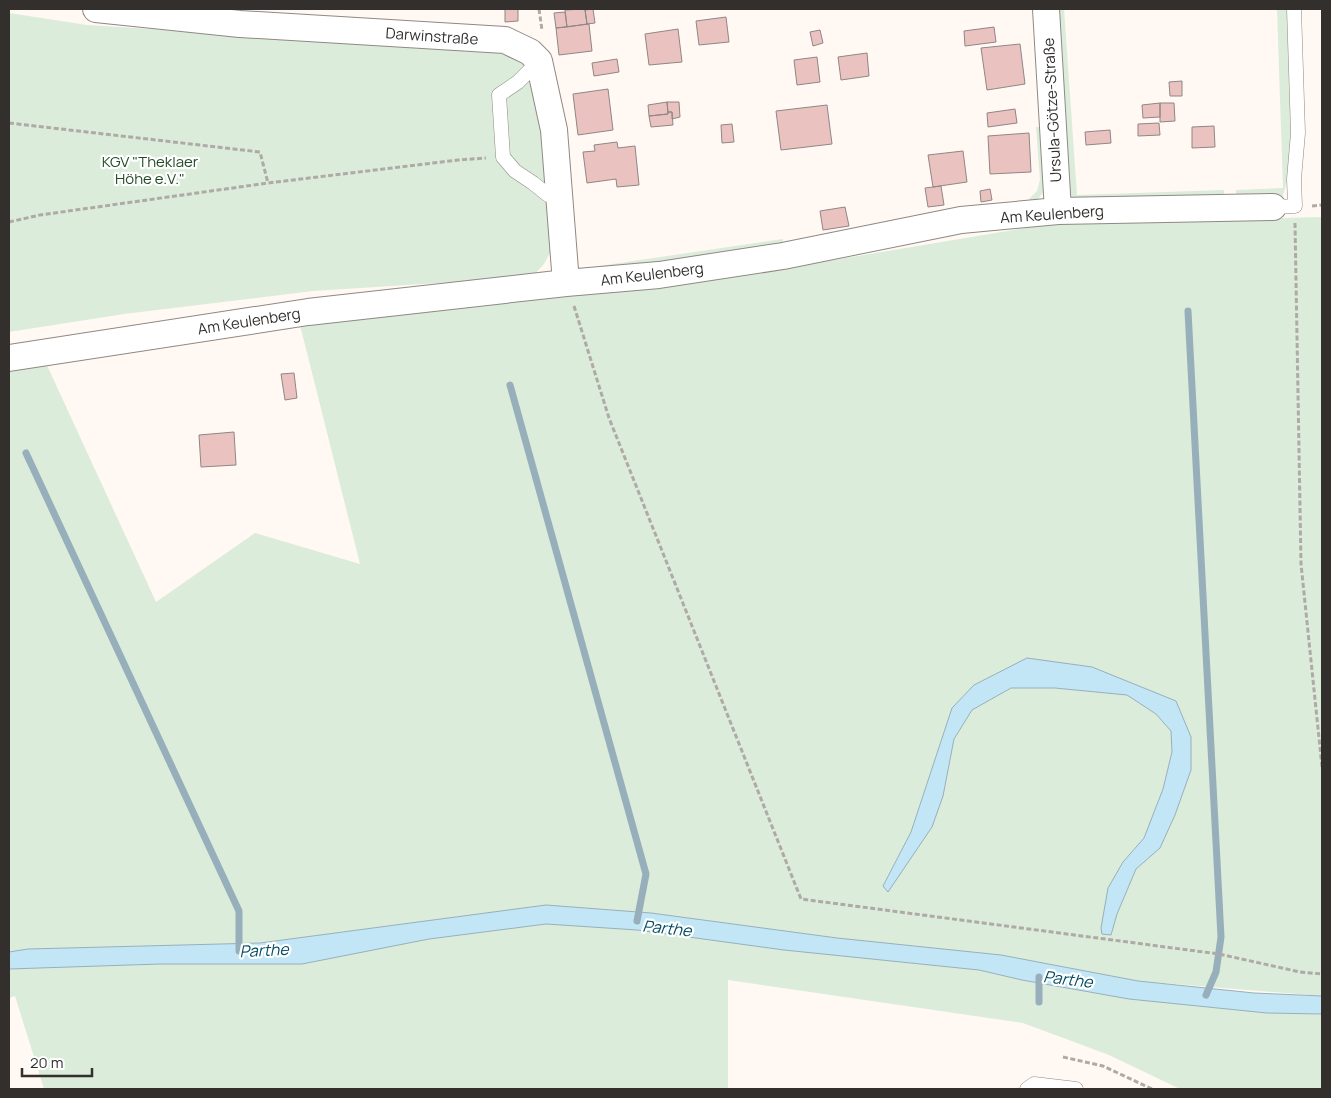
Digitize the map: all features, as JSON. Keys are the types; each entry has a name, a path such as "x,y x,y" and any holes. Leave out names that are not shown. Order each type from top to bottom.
{"street":[{"name":"Darwinstraße","path":"96,9 240,24 505,40 530,52 540,61"},
{"name":"Ursula-Götze-Straße","path":"1046,9 1058,211"},
{"path":"540,61 554,130 560,196 562,253 566,283"},
{"name":"Am Keulenberg","path":"9,358 308,312 566,283 659,275 782,256 961,220 1058,211 1284,207"}],"lane":[{"path":"1284,207 1294,179 1298,133 1294,9"},
{"path":"540,61 518,82 499,95 503,157 515,171 548,195 560,196"},
{"path":"1027,1089 1034,1084 1076,1089"}],"path":[{"path":"9,122 260,152 268,183"},
{"path":"9,222 40,215 268,183 458,160 503,157"},
{"path":"1284,207 1301,564 1322,766"},
{"path":"566,283 609,418 801,899 1219,954 1300,972 1322,974"},
{"path":"1063,1057 1103,1066 1152,1089"}],"green space":[{"path":"1054,9 1064,9 1077,195 1224,190 1224,202 1073,201 1068,195"},
{"path":"1277,9 1289,9 1293,115 1289,173 1281,201 1236,201 1236,190 1283,188"},
{"name":"KGV \"Theklaer Höhe e.V.\"","path":"9,13 87,25 509,52 526,62 537,77 555,244 544,264 532,277 313,291 124,314 9,332"},
{"path":"1036,127 1045,128 1046,189 1032,203 1029,199 1037,191 1040,180"},
{"path":"1322,217 1322,996 1138,981 1001,955 837,938 651,913 546,905 260,943 28,949 9,952 9,367 45,361 156,602 255,533 360,564 300,325 768,271 1055,223","holes":["1027,658 1176,701 1191,770 1175,815 1160,848 1136,869 1117,914 1111,935 1123,862 1144,838 1163,789 1172,752 1171,731 1156,714 1127,695 1055,688 1011,688 971,710 954,739 943,796 883,885 911,832 952,708"]},
{"path":"783,239 782,247 660,267 579,269"},
{"path":"546,924 637,930 784,950 979,970 1022,980 1129,999 1267,1013 1322,1014 1322,1089 1180,1089 1109,1055 1023,1023 728,980 728,1089 44,1089 15,996 9,998 9,969 160,964 302,964 429,939"}],"water":[{"path":"1027,658 1092,667 1176,701 1191,737 1191,770 1175,815 1160,848 1136,869 1117,914 1111,935 1102,934 1101,928 1108,888 1123,862 1144,838 1163,789 1172,752 1171,731 1156,714 1127,695 1055,688 1011,688 972,710 954,739 943,796 932,827 888,892 883,886 911,832 952,708 974,685"},
{"name":"Parthe","path":"546,905 651,913 837,938 1001,955 1138,981 1254,993 1322,996 1322,1014 1267,1013 1129,999 1022,980 979,970 784,950 637,930 546,924 429,939 302,964 160,964 9,969 9,952 28,949 260,943"}],"building":[{"path":"505,9 518,9 518,21 505,22"},
{"path":"585,9 587,24 567,27 565,10"},
{"path":"593,9 595,23 587,24 585,10"},
{"path":"565,12 567,27 556,28 554,13"},
{"path":"726,17 729,42 699,45 696,21"},
{"path":"589,24 592,51 559,55 556,28"},
{"path":"994,27 996,42 965,46 964,31"},
{"path":"678,29 682,62 649,65 645,34"},
{"path":"820,30 823,43 813,46 810,32"},
{"path":"1020,44 1025,84 987,90 981,48"},
{"path":"867,53 869,76 841,80 838,57"},
{"path":"817,57 820,82 797,85 794,60"},
{"path":"617,59 619,72 594,76 592,63"},
{"path":"1182,81 1182,96 1170,96 1169,82"},
{"path":"608,89 613,130 578,135 573,94"},
{"path":"667,102 668,114 649,116 648,105"},
{"path":"667,102 679,102 680,117 672,119 672,112 668,112"},
{"path":"1160,103 1160,117 1143,118 1142,105"},
{"path":"1160,103 1174,103 1175,121 1160,122"},
{"path":"827,105 832,144 781,150 776,111"},
{"path":"1015,109 1017,123 988,127 987,113"},
{"path":"668,112 672,112 673,125 651,127 649,116 668,114"},
{"path":"1159,123 1160,135 1138,136 1138,124"},
{"path":"732,124 734,142 722,143 721,125"},
{"path":"1214,126 1215,147 1192,148 1192,127"},
{"path":"1110,130 1111,143 1086,145 1085,132"},
{"path":"1029,133 1031,172 990,174 988,136"},
{"path":"617,142 618,148 635,146 639,185 617,187 616,179 587,183 583,152 595,151 594,145"},
{"path":"963,151 967,182 933,187 928,155"},
{"path":"941,186 944,205 928,207 925,188"},
{"path":"990,189 992,200 981,202 980,191"},
{"path":"845,207 849,226 823,230 820,211"},
{"path":"294,373 297,398 285,400 281,374"},
{"path":"234,432 236,465 201,467 199,435"}],"waterway":[{"path":"1188,311 1221,937 1216,972 1206,995"},
{"name":"Parthe","path":"510,385 646,874 637,921"},
{"name":"Parthe","path":"26,453 239,911 239,951"},
{"name":"Parthe","path":"1039,977 1039,1002"}]}
